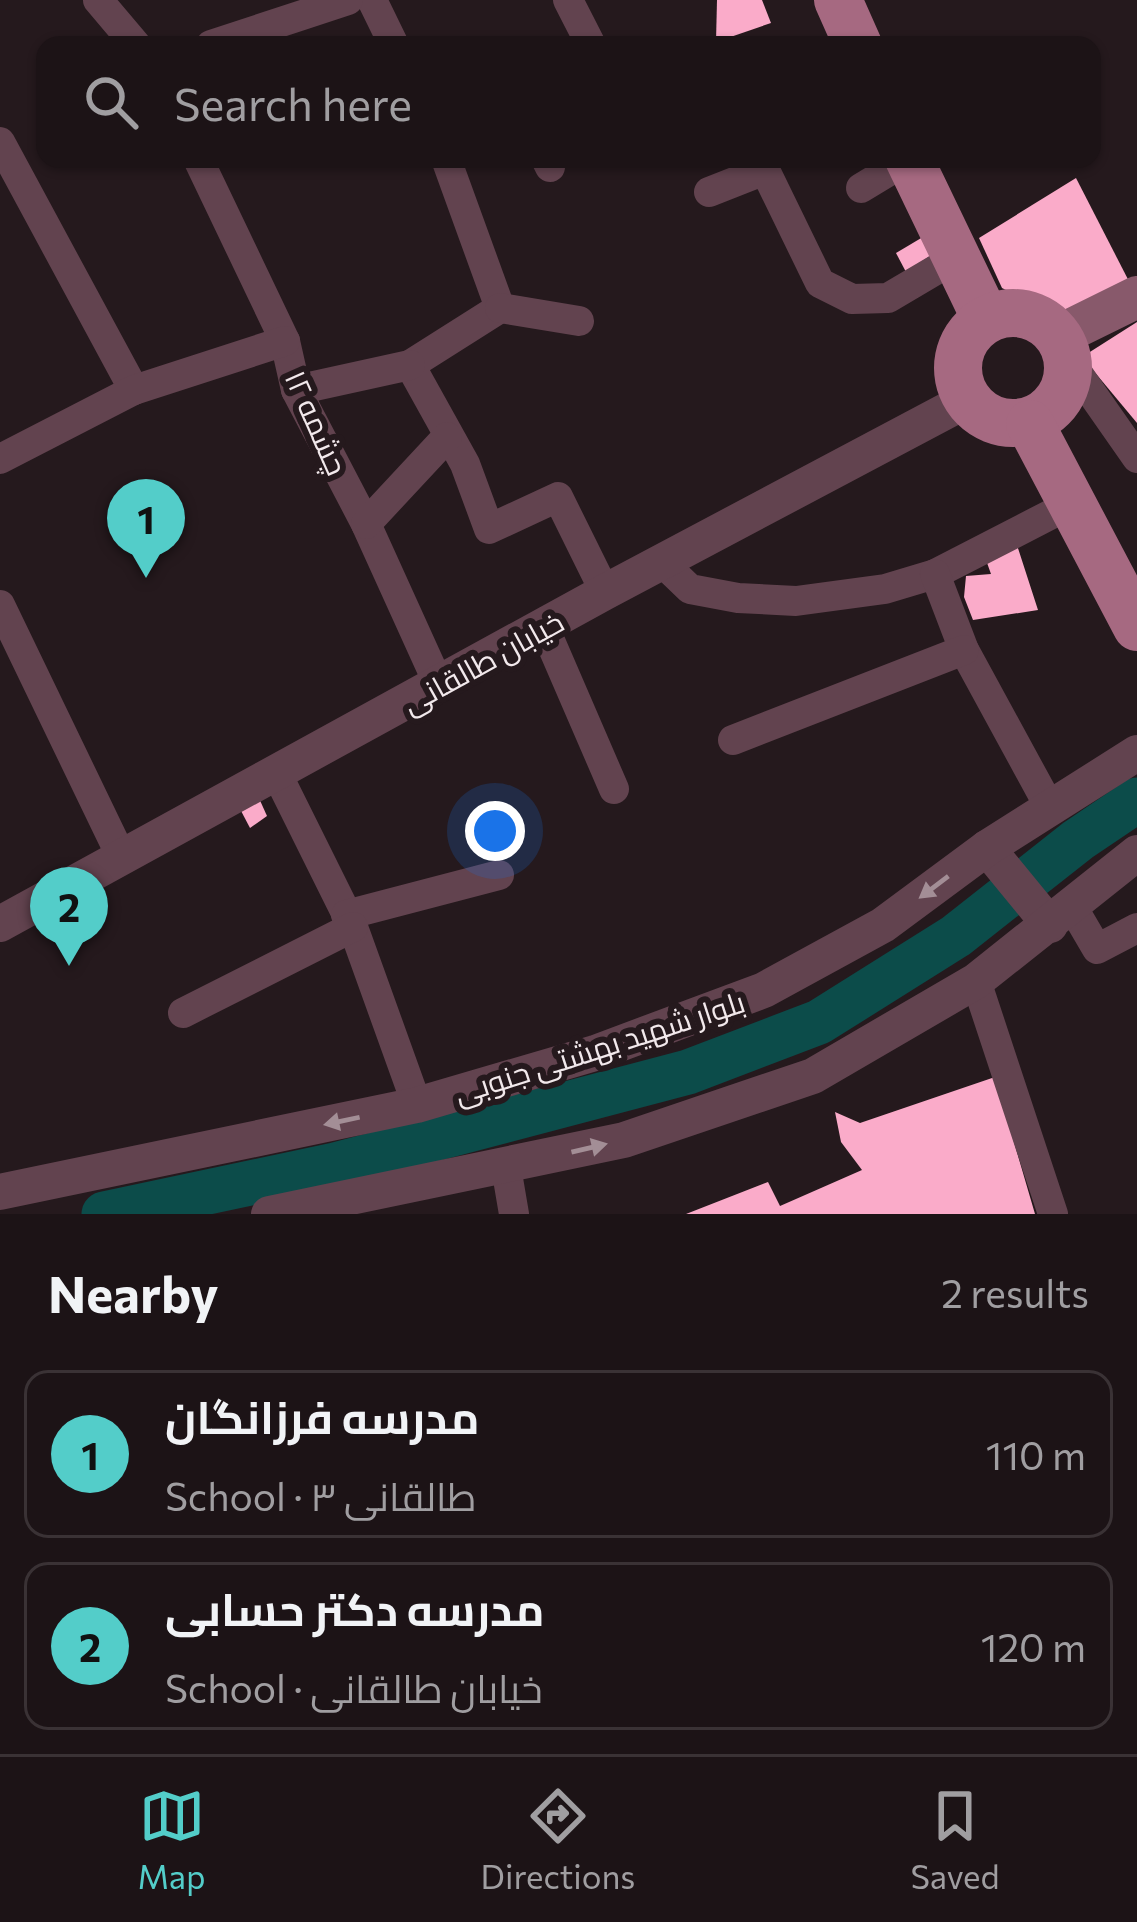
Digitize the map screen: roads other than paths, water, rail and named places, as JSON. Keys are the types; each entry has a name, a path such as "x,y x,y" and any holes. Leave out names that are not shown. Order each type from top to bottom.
{"main road":[{"path":"838,0 854,36"},
{"path":"913,168 985,317"},
{"path":"1062,345 1137,297"},
{"path":"1002,312 1033,316 1062,345 1066,376 1060,396 1030,424 998,423 965,401 960,390 961,357 985,317 1002,312"},
{"path":"1030,424 1070,504 1130,595"}],"street":[{"path":"98,0 128,36"},
{"path":"274,36 307,5 348,0"},
{"path":"372,0 390,36"},
{"path":"568,0 586,36"},
{"path":"0,142 134,390"},
{"name":"چشمه ۱۲","path":"202,168 285,340 296,390 366,524 440,685"},
{"path":"449,168 500,308"},
{"path":"861,188 894,168"},
{"path":"710,192 765,170 820,283 853,299 888,298 954,259"},
{"path":"296,390 410,365 500,308 579,321"},
{"path":"0,459 134,390 285,340"},
{"path":"1062,345 1137,458"},
{"path":"410,365 465,464 489,529 558,497 605,592"},
{"name":"خیابان طالقانی","path":"0,924 605,592 965,401"},
{"path":"366,524 447,437"},
{"path":"664,564 689,589 738,598 796,601 885,589 935,574 1070,504"},
{"path":"935,574 964,650 1049,806"},
{"path":"0,605 122,858"},
{"path":"544,627 614,789"},
{"path":"733,740 964,650"},
{"name":"بلوار شهید بهشتی جنوبی","path":"0,1192 417,1105 595,1053 764,990 884,926 987,848 1137,753"},
{"path":"277,774 349,921 417,1105"},
{"path":"987,848 1097,949 1137,928"},
{"path":"269,1214 382,1203 624,1140 813,1076 976,981 1137,854"},
{"path":"183,1013 349,921 499,875"},
{"path":"976,981 1053,1214"},
{"path":"506,1167 514,1214"}],"waterway":[{"path":"104,1214 335,1165 688,1072 819,1022 956,936 1137,800"}],"place":[{"name":"مدرسه فرزانگان","path":"146,578"},
{"name":"مدرسه دکتر حسابی","path":"69,966"}]}
